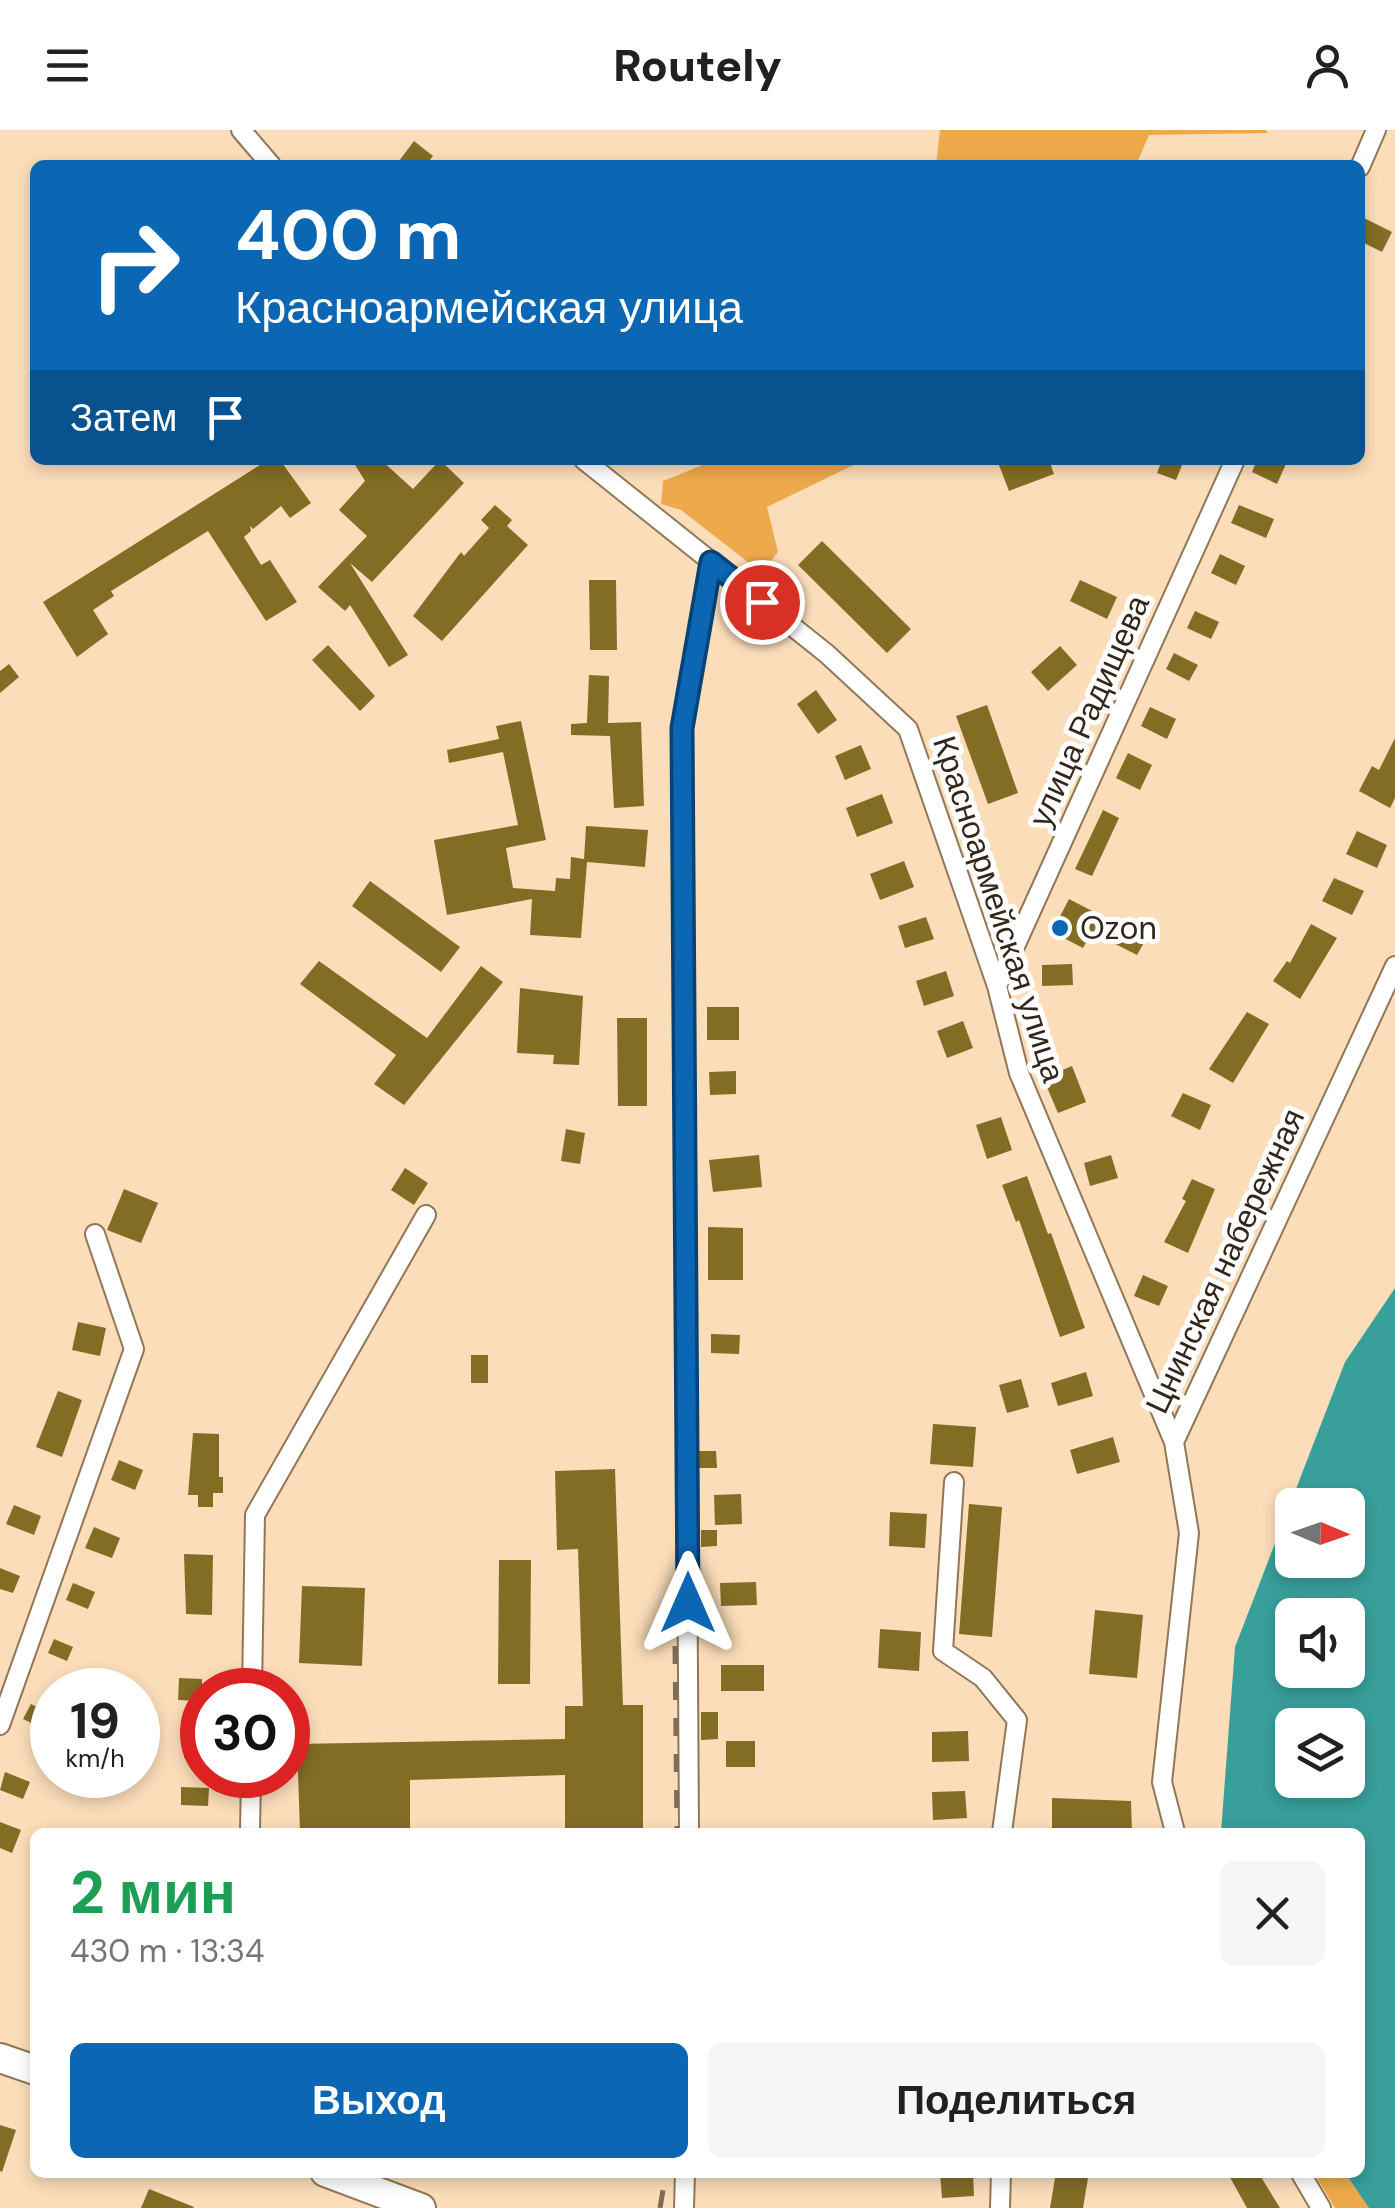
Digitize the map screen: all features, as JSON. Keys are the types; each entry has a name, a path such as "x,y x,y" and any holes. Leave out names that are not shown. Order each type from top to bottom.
{"main road":[{"path":"0,2058 30,2068"},
{"path":"341,2178 421,2208"}],"street":[{"path":"241,130 267,160"},
{"path":"1363,160 1376,130"},
{"name":"Красноармейская улица","path":"590,465 826,654 908,729 998,986 1019,1073 1174,1442"},
{"name":"улица Радищева","path":"998,986 1233,465"},
{"path":"689,1828 682,728 711,562"},
{"name":"Цнинская набережная","path":"1173,1828 1162,1782 1189,1533 1174,1442 1395,966"},
{"path":"252,1668 254,1515 426,1215"},
{"path":"0,1724 134,1350 95,1234"},
{"path":"954,1482 942,1651 983,1678 1016,1720 1002,1828"},
{"path":"250,1828 251,1798"},
{"path":"684,2208 685,2178"},
{"path":"1000,2178 1000,2208"},
{"path":"1303,2178 1320,2208"}],"shaded area":[{"path":"940,130 1268,133 1149,135 1138,160 937,160"},
{"path":"703,465 854,465 767,507 778,552 762,573 681,510 661,504 663,481"},
{"path":"1317,2178 1348,2178 1369,2208 1335,2208"}],"water":[{"path":"1395,1288 1395,2208 1369,2208 1348,2178 1365,2178 1365,1828 1221,1828 1235,1647 1275,1543 1275,1578 1365,1578 1365,1488 1296,1488 1345,1362"}],"building":[{"path":"414,141 433,156 430,160 400,160"},
{"path":"1365,218 1392,232 1382,252 1365,244"},
{"path":"260,465 284,465 311,503 290,518 281,506 253,529 250,526 251,531 244,537 261,565 270,560 297,602 266,621 208,531 111,591 114,596 93,610 108,634 77,657 43,602"},
{"path":"355,465 387,465 413,489 435,465 445,465 464,483 372,582 350,563 408,655 389,667 350,605 345,611 318,587 367,536 339,510 365,481"},
{"path":"999,465 1051,465 1054,474 1009,491"},
{"path":"1160,465 1182,465 1176,480 1157,473"},
{"path":"1255,465 1286,465 1277,484 1252,472"},
{"path":"495,505 512,520 507,526 528,545 442,641 413,616 461,552 464,556 489,528 481,520"},
{"path":"1239,505 1274,519 1266,538 1231,523"},
{"path":"822,541 911,629 887,653 798,565"},
{"path":"1220,554 1245,566 1236,585 1211,573"},
{"path":"589,580 616,580 617,650 590,650"},
{"path":"1080,580 1117,597 1107,619 1070,601"},
{"path":"1195,611 1219,622 1211,639 1187,628"},
{"path":"328,645 375,696 360,711 312,660"},
{"path":"1060,646 1077,665 1048,691 1031,672"},
{"path":"1174,653 1198,665 1189,681 1166,669"},
{"path":"9,664 19,677 0,693 0,671"},
{"path":"589,675 609,676 608,723 641,722 644,806 614,808 610,736 571,735 571,724 587,723"},
{"path":"816,690 837,720 818,734 797,704"},
{"path":"987,705 1018,793 988,804 956,716"},
{"path":"1150,707 1176,719 1167,739 1141,726"},
{"path":"521,721 546,840 506,848 513,888 555,891 556,878 570,879 571,857 584,859 586,826 648,830 645,867 587,862 581,938 530,935 532,899 447,915 434,840 518,825 503,752 449,763 447,750 499,739 496,726"},
{"path":"1395,738 1395,798 1390,808 1359,791 1372,766 1379,770"},
{"path":"861,745 871,769 845,780 835,756"},
{"path":"1128,753 1152,765 1140,790 1116,778"},
{"path":"882,794 893,823 857,837 846,808"},
{"path":"1103,810 1119,818 1092,876 1075,869"},
{"path":"1357,831 1387,845 1377,868 1346,854"},
{"path":"904,861 914,887 880,900 870,874"},
{"path":"1334,878 1364,891 1352,915 1322,901"},
{"path":"370,881 460,947 441,972 352,906"},
{"path":"1069,899 1146,939 1137,955 1092,932 1083,948 1052,932"},
{"path":"926,917 934,939 905,948 898,926"},
{"path":"1311,924 1337,938 1300,999 1273,981 1287,961 1290,963"},
{"path":"319,961 427,1038 481,966 503,982 404,1105 374,1084 396,1055 300,984"},
{"path":"1072,964 1073,985 1042,986 1042,965"},
{"path":"946,971 954,996 924,1006 916,981"},
{"path":"520,988 583,996 579,1065 553,1064 554,1055 517,1053"},
{"path":"707,1007 739,1007 739,1040 707,1040"},
{"path":"1247,1012 1269,1024 1233,1083 1209,1069"},
{"path":"617,1018 647,1018 647,1106 618,1106"},
{"path":"963,1021 973,1048 947,1058 937,1031"},
{"path":"1072,1066 1086,1102 1058,1113 1043,1078"},
{"path":"736,1071 736,1094 710,1095 709,1072"},
{"path":"1183,1093 1211,1105 1200,1130 1171,1116"},
{"path":"1001,1117 1012,1150 987,1159 976,1125"},
{"path":"566,1129 585,1133 580,1164 561,1161"},
{"path":"759,1155 762,1187 713,1192 709,1160"},
{"path":"1111,1155 1118,1178 1090,1186 1084,1163"},
{"path":"405,1168 428,1183 414,1205 391,1190"},
{"path":"1027,1176 1085,1328 1060,1337 1019,1220 1016,1222 1002,1185"},
{"path":"1192,1179 1215,1189 1188,1253 1164,1242 1186,1201 1182,1199"},
{"path":"124,1189 158,1203 141,1243 107,1230"},
{"path":"708,1227 743,1228 743,1280 708,1280"},
{"path":"1143,1275 1168,1286 1159,1306 1134,1296"},
{"path":"78,1322 106,1328 100,1356 72,1350"},
{"path":"711,1334 740,1335 739,1354 711,1353"},
{"path":"471,1355 488,1355 488,1383 471,1383"},
{"path":"1086,1372 1093,1396 1058,1406 1051,1383"},
{"path":"1021,1379 1029,1407 1007,1413 999,1385"},
{"path":"58,1391 82,1400 62,1457 36,1447"},
{"path":"933,1424 976,1427 973,1467 930,1464"},
{"path":"193,1433 219,1434 223,1493 213,1493 213,1507 198,1507 198,1495 188,1495"},
{"path":"1113,1437 1120,1462 1077,1474 1070,1450"},
{"path":"699,1451 716,1451 717,1468 699,1468"},
{"path":"119,1460 143,1470 135,1490 111,1480"},
{"path":"615,1469 623,1705 643,1705 643,1828 565,1828 565,1775 410,1780 410,1828 300,1828 299,1798 310,1798 310,1744 565,1739 565,1706 583,1706 578,1549 557,1550 555,1471"},
{"path":"741,1494 742,1524 715,1525 714,1495"},
{"path":"969,1504 1002,1507 992,1637 959,1634"},
{"path":"14,1505 41,1516 34,1535 6,1524"},
{"path":"890,1512 927,1514 925,1548 889,1546"},
{"path":"94,1527 120,1538 112,1558 85,1548"},
{"path":"701,1530 717,1530 717,1546 701,1547"},
{"path":"184,1554 213,1555 212,1615 186,1614"},
{"path":"499,1560 531,1560 530,1684 498,1684"},
{"path":"0,1568 20,1576 13,1593 0,1589"},
{"path":"756,1582 757,1605 721,1606 720,1583"},
{"path":"73,1583 95,1592 88,1609 66,1600"},
{"path":"302,1586 365,1588 362,1666 299,1663"},
{"path":"1095,1610 1143,1615 1137,1678 1089,1674"},
{"path":"880,1629 921,1632 919,1671 878,1668"},
{"path":"54,1639 73,1647 67,1661 48,1653"},
{"path":"721,1665 764,1665 764,1691 721,1691"},
{"path":"701,1712 718,1712 718,1739 701,1740"},
{"path":"968,1731 969,1761 932,1762 932,1732"},
{"path":"726,1741 755,1741 755,1767 726,1767"},
{"path":"5,1772 30,1782 23,1799 0,1790"},
{"path":"965,1791 967,1818 933,1820 932,1792"},
{"path":"181,1798 208,1798 208,1806 181,1805"},
{"path":"1052,1798 1131,1801 1132,1828 1052,1828"},
{"path":"0,1822 21,1830 12,1853 0,1848"},
{"path":"0,2125 16,2130 2,2172 0,2171"},
{"path":"940,2178 973,2178 974,2196 942,2198"},
{"path":"1055,2178 1088,2178 1083,2208 1050,2208"},
{"path":"1230,2178 1262,2178 1280,2208 1247,2208"},
{"path":"149,2189 194,2207 141,2208"}],"railway":[{"path":"675,1646 677,1828"},
{"path":"660,2208 665,2178"}],"place":[{"name":"Ozon","path":"1060,928"}],"route":[{"path":"688,1603 682,728 711,562 762,602"}]}
